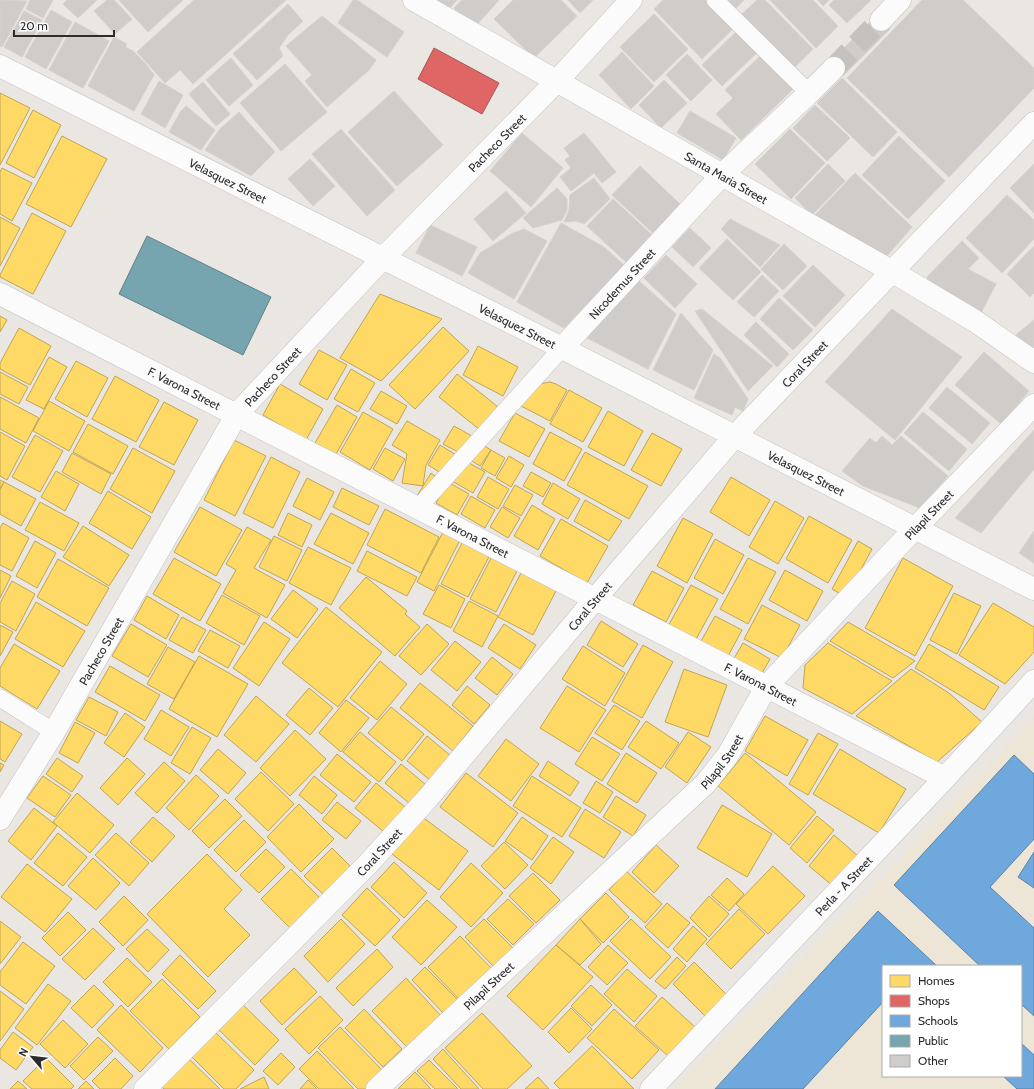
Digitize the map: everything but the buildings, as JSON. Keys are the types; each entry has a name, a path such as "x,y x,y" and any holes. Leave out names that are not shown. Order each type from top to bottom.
{"street":[{"name":"Santa Maria Street","path":"414,0 893,272 975,321 1034,362"},
{"name":"Pacheco Street","path":"0,818 54,732 237,414 383,258 556,81 631,0"},
{"path":"880,20 900,0"},
{"name":"Velasquez Street","path":"0,66 562,348 1034,589"},
{"name":"Nicodemus Street","path":"562,348 722,175 834,68"},
{"name":"Coral Street","path":"145,1089 367,865 427,799 595,599 734,437 1034,123"},
{"name":"F. Varona Street","path":"0,294 237,414 945,778"},
{"name":"Pilapil Street","path":"377,1089 706,783 728,755 766,687 1034,405"},
{"name":"Perla - A Street","path":"651,1089 945,778 1034,681"}],"lane":[{"path":"715,0 809,93"},
{"name":"Nicodemus Street","path":"418,508 562,348"},
{"path":"0,698 54,732"}],"shaded area":[{"path":"1034,717 1034,1089 673,1089 877,882"}],"tunnel":[{"path":"834,68 881,20"}]}
